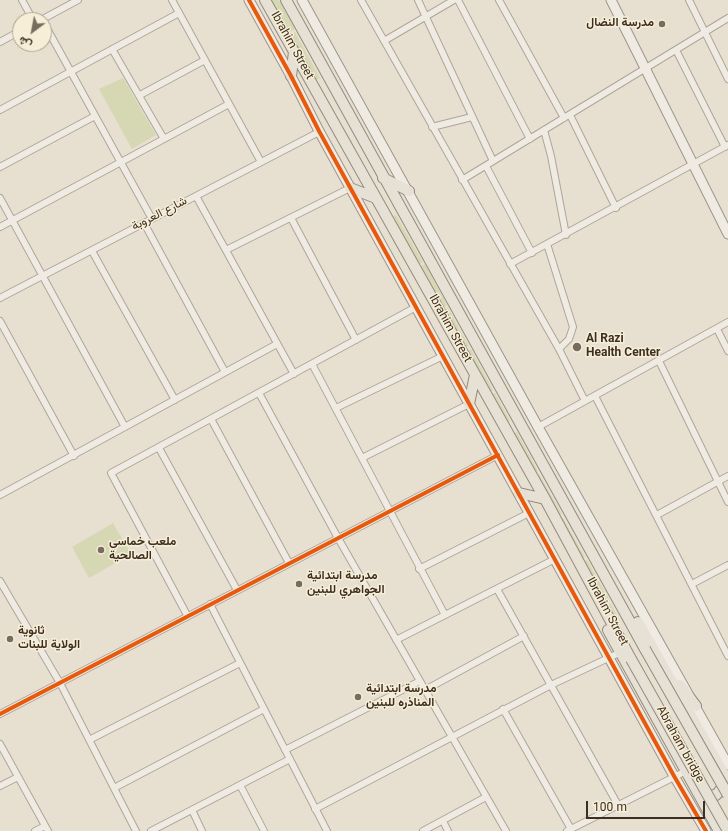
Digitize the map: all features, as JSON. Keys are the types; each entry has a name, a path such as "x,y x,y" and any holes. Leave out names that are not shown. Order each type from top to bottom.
{"main road":[{"name":"Ibrahim Street","path":"265,0 545,499 631,659"},
{"name":"Ibrahim Street","path":"286,0 383,178 583,534 649,648"},
{"path":"291,76 294,52"},
{"path":"346,144 360,136"},
{"path":"354,160 369,153"},
{"path":"383,178 409,191"},
{"path":"350,188 376,198"},
{"path":"469,404 475,375"},
{"path":"519,493 545,499"},
{"path":"568,543 619,653 688,775 716,830"},
{"path":"649,648 696,706"},
{"path":"649,648 723,764 728,781"},
{"name":"Abraham bridge","path":"649,648 728,795"},
{"name":"Abraham bridge","path":"631,659 728,831"},
{"path":"688,775 700,792 706,796 716,795 722,788 723,764"}],"street":[{"path":"22,0 29,12"},
{"path":"52,14 78,0"},
{"path":"172,0 261,162"},
{"path":"249,0 291,76 319,132 674,776 706,831"},
{"path":"302,0 409,191 538,427 696,706 723,764"},
{"path":"361,0 559,349 585,401"},
{"path":"418,0 493,161"},
{"path":"384,41 454,0"},
{"path":"458,0 530,139"},
{"path":"500,0 567,117 616,208"},
{"path":"611,0 728,234"},
{"path":"689,0 728,79"},
{"path":"0,110 179,13"},
{"path":"462,180 728,18"},
{"path":"0,42 12,35"},
{"path":"52,38 152,219"},
{"path":"112,49 140,95 164,139"},
{"path":"510,264 616,208 727,146 676,50"},
{"path":"140,95 205,60"},
{"path":"0,227 229,104"},
{"path":"0,167 95,116"},
{"path":"432,127 472,117"},
{"path":"544,130 551,156 566,235"},
{"name":"شارع العروبة","path":"0,298 319,132"},
{"path":"486,166 532,253"},
{"path":"226,250 350,188"},
{"path":"196,196 294,374"},
{"path":"0,198 125,427"},
{"path":"291,218 356,340"},
{"path":"144,224 225,372"},
{"path":"547,244 573,327 569,339 559,349"},
{"path":"92,251 175,400"},
{"path":"187,615 111,473 416,307"},
{"path":"0,321 74,456"},
{"path":"538,427 728,322"},
{"path":"717,329 728,351"},
{"path":"0,495 277,344"},
{"path":"336,408 443,356"},
{"path":"659,361 728,502"},
{"path":"312,364 419,569 445,615"},
{"path":"259,393 338,538 506,831"},
{"path":"595,396 692,584 726,645 728,656"},
{"path":"362,458 469,404"},
{"path":"211,419 289,563"},
{"path":"159,448 237,590"},
{"path":"0,714 187,615 498,455"},
{"path":"657,516 728,476"},
{"path":"419,569 529,513"},
{"path":"396,640 555,559"},
{"path":"692,584 728,565"},
{"path":"0,581 60,683 136,831"},
{"path":"497,589 618,805"},
{"path":"210,604 327,831"},
{"path":"425,690 524,636"},
{"path":"315,809 503,709 619,653"},
{"path":"89,740 240,662"},
{"path":"285,750 420,681"},
{"path":"114,788 264,709"},
{"path":"503,709 569,830 674,776 688,775"},
{"path":"0,744 46,828 35,831"},
{"path":"151,831 290,759"},
{"path":"0,786 18,777"},
{"path":"240,785 264,831"},
{"path":"423,831 486,797"},
{"path":"192,810 202,831"},
{"path":"443,821 448,831"},
{"path":"716,830 728,821"}],"green space":[{"path":"271,0 279,0 296,29 289,32"},
{"path":"295,32 320,78 313,82 288,36"},
{"path":"123,78 156,135 132,149 99,89"},
{"path":"396,215 423,262 418,265 391,217"},
{"path":"425,264 447,305 441,309 419,267"},
{"path":"448,308 469,346 464,349 442,311"},
{"path":"471,349 493,390 488,393 465,352"},
{"path":"495,393 510,421 505,424 489,395"},
{"path":"517,432 538,471 533,474 511,435"},
{"path":"539,474 562,514 557,517 534,476"},
{"path":"563,518 585,557 581,559 559,520"},
{"name":"ملعب خماسي الصالحية","path":"113,523 131,554 89,578 72,547"},
{"path":"587,560 610,601 605,603 583,563"},
{"path":"611,604 620,621 616,622 607,606"}],"cycle path":[{"path":"249,0 291,76 319,131 674,776 706,831"},
{"path":"0,714 498,455"}],"place":[{"name":"مدرسة النضال","path":"662,24"},
{"name":"Al Razi Health Center","path":"577,347"},
{"name":"ملعب خماسي الصالحية","path":"101,550"},
{"name":"مدرسة ابتدائية الجواهري للبنين","path":"299,584"},
{"name":"ثانوية الولاية للبنات","path":"10,639"},
{"name":"مدرسة ابتدائية المناذره للبنين","path":"358,697"}]}
